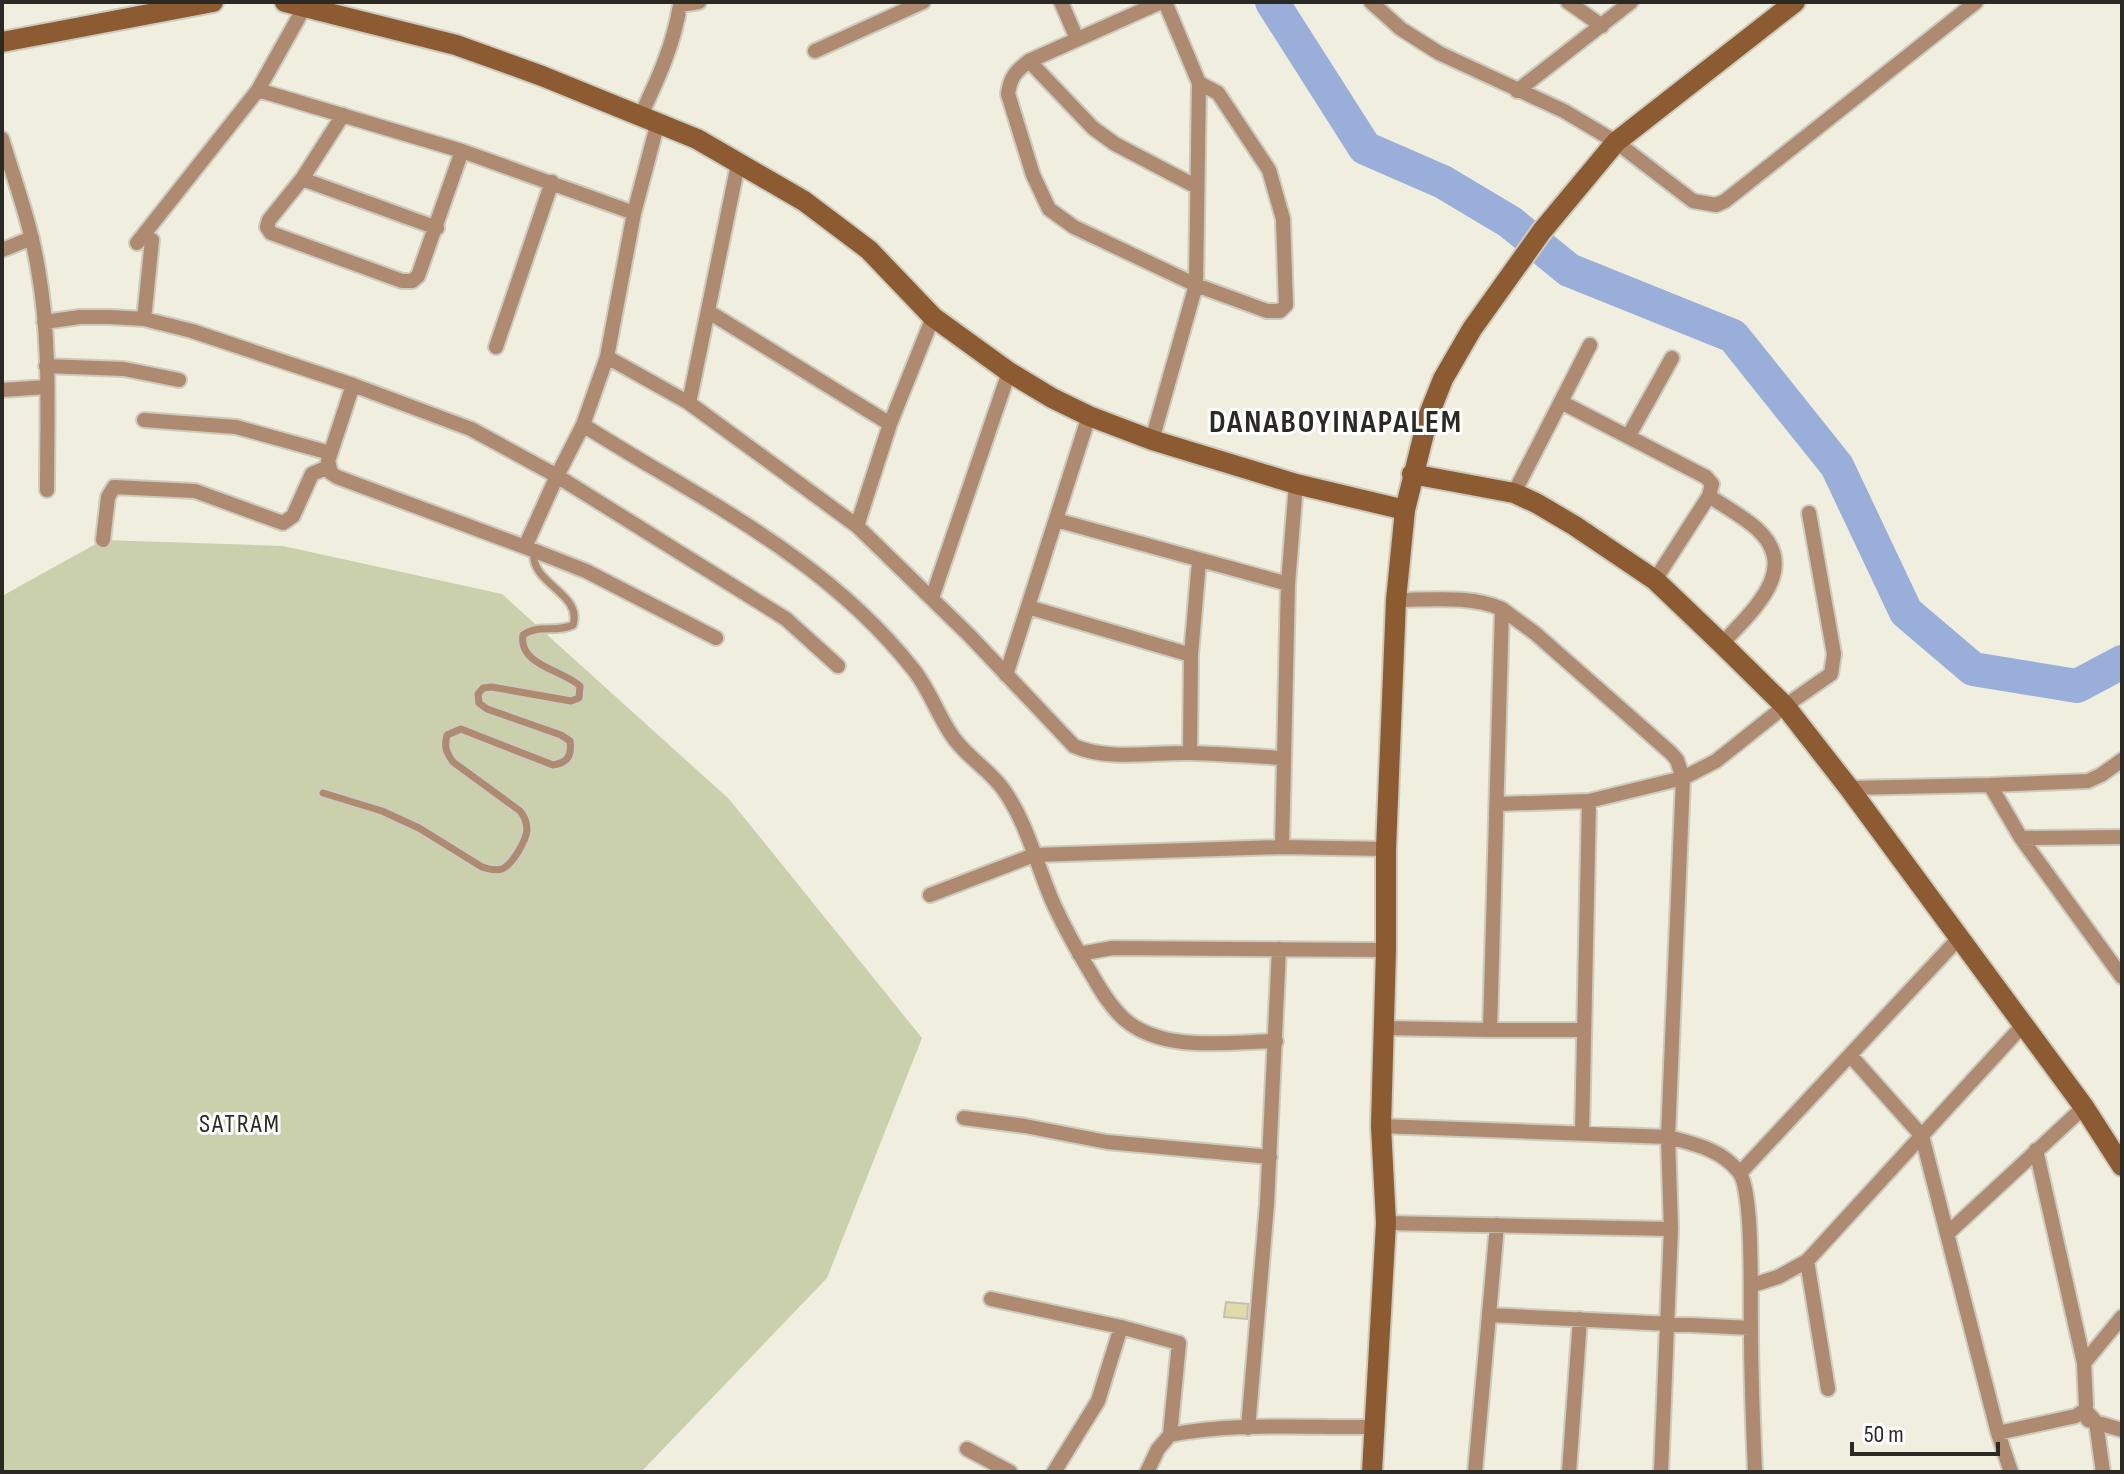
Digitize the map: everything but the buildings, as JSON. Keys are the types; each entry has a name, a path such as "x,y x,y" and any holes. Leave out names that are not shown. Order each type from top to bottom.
{"street":[{"path":"2,42 213,2"},
{"path":"530,549 557,476 583,425 607,357 650,118 676,32 678,3 699,2"},
{"path":"815,51 923,2"},
{"path":"1061,2 1077,39"},
{"path":"1152,440 1196,285 1199,83 1163,2 1029,61 1009,83 1008,94 1033,175 1049,209 1074,227 1196,285 1267,311 1280,311 1286,305 1283,219 1269,170 1218,93 1199,83"},
{"path":"1371,2 1401,29 1439,53 1564,111 1616,142 1693,201 1716,205 1976,2"},
{"path":"1568,2 1602,26"},
{"path":"1517,91 1631,2"},
{"path":"1372,1472 1386,1223 1381,1126 1386,849 1396,600 1405,510 1428,417 1443,379 1472,329 1542,231 1616,142 1795,2"},
{"path":"144,319 144,241 258,90 295,4 456,45 650,118 697,139 804,201 869,250 933,317 1009,372 1089,416 1152,440 1296,484 1405,510"},
{"path":"1029,61 1093,128 1115,144 1197,187"},
{"path":"258,90 462,151 634,213"},
{"path":"343,115 267,227 271,233 402,281 412,281 418,276 462,151"},
{"path":"2,139 39,272 47,387 47,490"},
{"path":"689,403 738,164"},
{"path":"302,179 437,228"},
{"path":"496,347 552,182"},
{"path":"2,250 32,238"},
{"path":"709,312 890,424"},
{"path":"44,322 80,317 144,319 192,331 353,385 471,429 557,476 786,619 838,666"},
{"path":"857,526 890,424 933,317"},
{"path":"1514,493 1590,345"},
{"path":"607,357 689,403 857,526 932,598 1064,738 1086,751 1283,758"},
{"path":"1628,437 1672,358"},
{"path":"46,366 124,369 179,380"},
{"path":"932,598 1009,372"},
{"path":"103,540 108,497 114,487 195,491 283,523 293,516 312,474 329,460 353,385"},
{"path":"2,390 47,387"},
{"path":"1561,402 1706,477 1712,484 1709,496 1655,580"},
{"path":"1006,675 1089,416"},
{"path":"144,420 236,427 329,460 337,477 586,571 716,638"},
{"path":"583,425 670,480 768,536 825,580 913,669 932,696 949,732 1003,789 1022,822 1054,906 1079,954 1108,1002 1125,1020 1146,1033 1165,1039 1191,1042 1276,1041"},
{"path":"1412,474 1514,493 1575,526 1655,580 1722,644 1785,706 1849,788 2084,1107 2122,1166"},
{"path":"1282,847 1288,584 1296,484"},
{"path":"1709,496 1756,528 1773,551 1775,565 1774,578 1768,591 1722,644"},
{"path":"1498,804 1589,801 1683,778 1716,761 1785,706 1825,681 1831,674 1834,654 1809,513"},
{"path":"1056,520 1288,584"},
{"path":"1190,753 1191,655 1199,561"},
{"path":"1396,600 1459,600 1490,603 1502,609 1536,634 1671,753 1683,778 1668,1137 1671,1229 1661,1472"},
{"path":"1028,607 1191,655"},
{"path":"1490,1030 1502,609"},
{"path":"1849,788 2088,781 2122,760"},
{"path":"1990,785 2021,838 2122,977"},
{"path":"1582,1134 1589,801"},
{"path":"2021,838 2122,837"},
{"path":"930,895 1034,855 1282,847 1386,849"},
{"path":"1740,1173 1959,938"},
{"path":"1079,954 1112,948 1386,950"},
{"path":"1248,1428 1270,1157 1279,949"},
{"path":"1753,1285 1778,1277 1807,1261 2024,1024"},
{"path":"1384,1028 1584,1030"},
{"path":"1850,1055 1922,1136 1998,1433 2011,1472"},
{"path":"1947,1234 2084,1107"},
{"path":"964,1118 1107,1142 1270,1157"},
{"path":"1381,1126 1668,1137 1707,1147 1725,1159 1740,1173 1745,1189 1753,1285 1751,1328 1755,1472"},
{"path":"2036,1150 2084,1363 2080,1413"},
{"path":"1386,1223 1671,1229"},
{"path":"1475,1472 1497,1225"},
{"path":"1807,1261 1828,1389"},
{"path":"991,1299 1179,1343 1170,1435 1158,1449 1147,1472"},
{"path":"1489,1315 1751,1328"},
{"path":"2084,1363 2122,1317"},
{"path":"1569,1472 1580,1319"},
{"path":"1054,1472 1098,1401 1121,1327"},
{"path":"1998,1433 2080,1413 2122,1430"},
{"path":"2096,1422 2103,1472"},
{"path":"1170,1435 1248,1428 1375,1427"},
{"path":"967,1449 1010,1472"}],"lane":[{"path":"323,793 382,811 419,828 482,867 503,869 510,862 526,837 526,819 520,811 453,762 446,753 445,745 447,735 461,729 553,765 563,764 568,758 570,741 561,735 487,709 479,703 478,694 483,688 492,687 571,701 579,698 581,692 580,686 571,678 524,652 521,643 523,635 530,630 560,630 573,625 575,618 573,606 536,569 530,549"}],"green space":[{"path":"103,540 283,546 502,594 729,799 922,1038 827,1278 641,1472 2,1472 2,596"}],"waterway":[{"path":"1272,2 1365,148 1443,182 1510,222 1569,270 1733,336 1837,466 1906,612 1973,669 2077,686 2122,662"}],"district":[{"name":"DANABOYINAPALEM","path":"1336,421"},
{"name":"SATRAM","path":"240,1123"}]}
